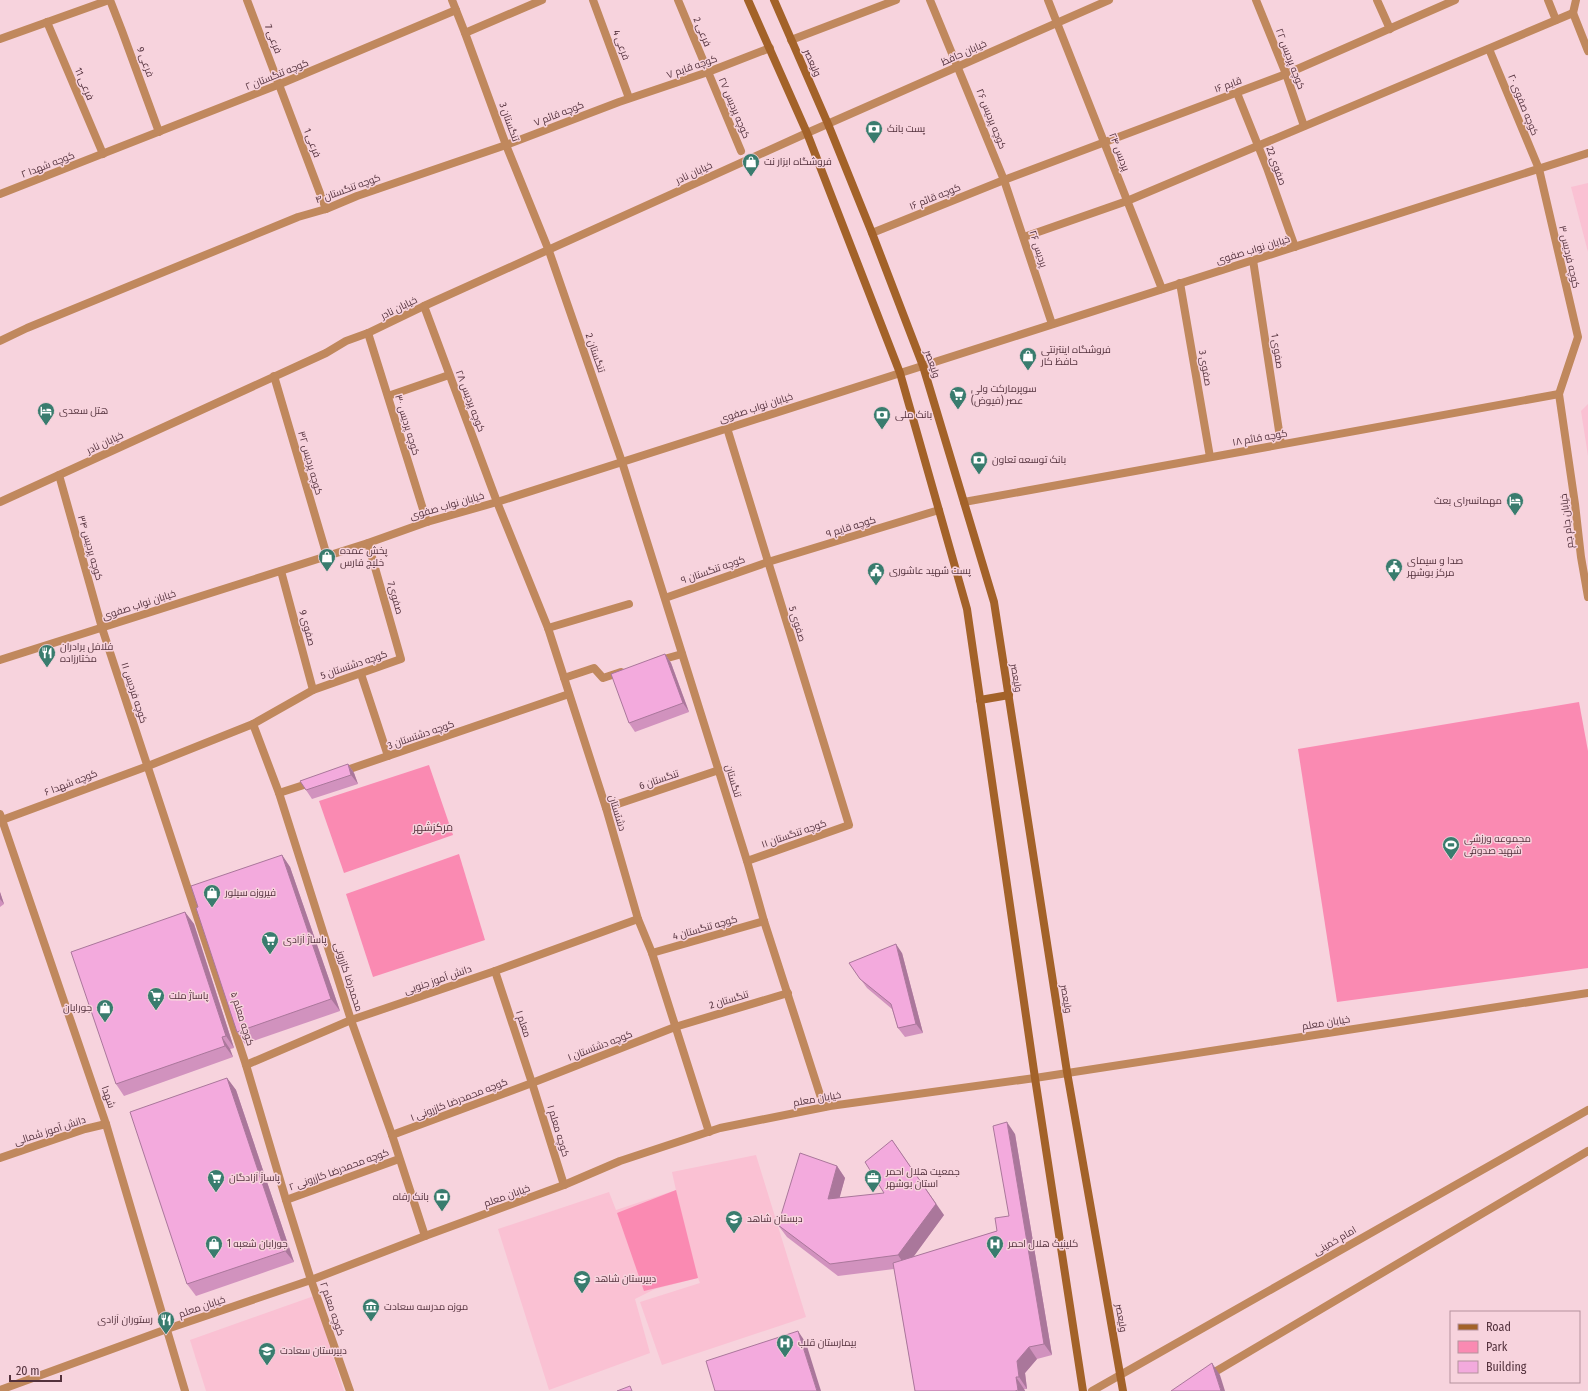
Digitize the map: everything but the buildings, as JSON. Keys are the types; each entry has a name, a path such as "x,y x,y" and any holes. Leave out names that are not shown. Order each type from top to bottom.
{"main road":[{"path":"748,0 807,133 900,373 967,609 1035,1078 1083,1391"},
{"name":"ولیعصر","path":"774,0 828,124 872,232 923,366 994,602 1067,1072 1123,1391"},
{"path":"980,700 1009,695"}],"street":[{"path":"0,39 110,0"},
{"name":"فرعی 9","path":"110,0 159,132"},
{"name":"فرعی 7","path":"247,0 280,84"},
{"name":"تنگستان 3","path":"452,0 506,145 549,251"},
{"path":"465,32 525,3 542,0"},
{"name":"فرعی 4","path":"593,0 629,98"},
{"name":"فرعی 2","path":"678,0 708,72"},
{"path":"791,40 896,0"},
{"name":"کوچه پردیس ۲۶","path":"930,0 1004,180"},
{"name":"پردیس ۲۴","path":"1048,0 1162,289"},
{"name":"خیابان حافظ","path":"807,133 1109,0"},
{"name":"کوچه پردیس ۲۲","path":"1256,0 1286,74 1304,126"},
{"path":"1377,0 1390,29"},
{"name":"قایم ۱۶","path":"1004,180 1286,74 1455,0"},
{"path":"1548,0 1556,20"},
{"path":"1576,0 1573,13 1588,51"},
{"name":"کوچه تنگستان ۲","path":"103,154 280,84 456,10"},
{"path":"1024,237 1128,201 1573,13"},
{"name":"فرعی 11","path":"47,22 103,154"},
{"name":"کوچه قایم ۷","path":"619,102 708,72 770,48"},
{"name":"کوچه صفوی ۲۰","path":"1489,49 1538,169"},
{"name":"کوچه پردیس ۲۷","path":"708,72 741,151"},
{"name":"فرعی 1","path":"280,84 326,209"},
{"name":"صفوی 22","path":"1237,93 1258,145 1295,248"},
{"name":"کوچه قائم ۷","path":"506,145 619,102"},
{"name":"خیابان نادر","path":"0,502 326,353 346,341 368,333 424,306 549,251 807,133"},
{"name":"کوچه تنگستان ۴","path":"0,341 26,328 298,217 326,209 357,196 506,145"},
{"name":"خیابان نواب صفوی","path":"0,660 368,543 427,522 498,502 1588,153"},
{"name":"کوچه شهدا ۲","path":"0,194 103,154"},
{"name":"کوچه فردیس ۳","path":"1538,169 1578,337 1559,394"},
{"name":"کوچه قائم ۱۶","path":"872,232 1004,180"},
{"name":"پردیس ۲۶","path":"1004,180 1052,324"},
{"name":"تنگستان 2","path":"549,251 622,462"},
{"name":"صفوی 1","path":"1253,260 1281,444"},
{"name":"صفوی 3","path":"1180,283 1210,457"},
{"name":"کوچه پردیس ۲۸","path":"424,306 498,502"},
{"name":"کوچه پردیس ۳۰","path":"368,333 427,522"},
{"path":"388,396 449,375"},
{"name":"کوچه پردیس ۳۲","path":"274,376 327,556"},
{"name":"کوچه قائم ۱۸","path":"964,502 1559,394"},
{"name":"خیابان جام جم","path":"1559,394 1581,557 1588,596"},
{"name":"صفوی 5","path":"727,428 849,825"},
{"name":"تنگستان","path":"622,462 719,770 764,921 824,1107"},
{"name":"کوچه پردیس ۳۴","path":"59,475 102,628"},
{"name":"دشتستان","path":"498,502 548,628 606,808 638,919 652,954 709,1132"},
{"name":"کوچه قایم ۹","path":"768,562 939,510"},
{"name":"صفوی7","path":"368,543 401,659"},
{"name":"کوچه تنگستان ۹","path":"665,598 768,562"},
{"name":"صفوی 9","path":"281,571 313,690"},
{"path":"548,628 629,604"},
{"name":"کوچه فردیس ۱۱","path":"102,628 148,766"},
{"path":"646,665 682,654"},
{"name":"کوچه دشتستان 5","path":"253,724 313,690 401,659"},
{"path":"564,678 594,668 603,678 632,669"},
{"path":"361,674 388,756"},
{"name":"کوچه دشتستان 3","path":"279,793 569,694"},
{"name":"کوچه شهدا ۶","path":"1,817 148,766 253,724"},
{"name":"محمدرضا کازرونی","path":"253,724 279,793 351,1020 392,1135 425,1236"},
{"name":"کوچه معلم ۵","path":"148,766 246,1065 311,1280"},
{"name":"تنگستان 6","path":"606,808 719,770"},
{"name":"شهدا","path":"1,817 106,1124 185,1391"},
{"name":"کوچه تنگستان ۱۱","path":"747,861 849,825"},
{"name":"دانش آموز جنوبی","path":"246,1065 351,1020 494,971 638,919"},
{"name":"کوچه تنگستان 4","path":"652,954 764,921"},
{"name":"معلم ۱","path":"494,971 532,1083"},
{"name":"تنگستان 2","path":"675,1027 788,993"},
{"name":"خیابان معلم","path":"0,1390 311,1280 564,1185 620,1161 720,1128 824,1107 1035,1078 1588,993"},
{"name":"کوچه دشتستان ۱","path":"532,1083 675,1027"},
{"name":"کوچه محمدرضا کازرونی ۱","path":"392,1135 532,1083"},
{"name":"کوچه معلم ۱","path":"532,1083 564,1185"},
{"name":"امام خمینی","path":"1092,1391 1588,1110"},
{"name":"دانش آموز شمالی","path":"0,1158 85,1129 106,1124"},
{"path":"1203,1379 1588,1152"},
{"name":"کوچه محمدرضا کازرونی ۲","path":"286,1200 399,1159"},
{"name":"کوچه معلم ۲","path":"311,1280 350,1391"}],"shaded area":[{"path":"1588,183 1588,252 1571,187"},
{"path":"1588,404 1588,456 1581,411"},
{"path":"756,1155 806,1317 662,1365 640,1302 700,1283 698,1278 655,1289 635,1299 650,1353 549,1390 498,1229 609,1192 616,1210 676,1190 672,1172"},
{"name":"دبیرستان سعادت","path":"314,1296 344,1391 206,1391 190,1340"}],"green space":[{"name":"مجموعه ورزشی شهید صدوقی","path":"1579,702 1588,751 1588,968 1337,1002 1298,749"},
{"path":"429,765 453,835 344,873 319,801"},
{"path":"459,854 485,940 373,977 346,894"},
{"path":"676,1190 698,1278 644,1291 617,1213"}],"place":[{"name":"پست بانک","path":"874,144"},
{"name":"فروشگاه ابزار نت","path":"751,177"},
{"name":"فروشگاه اینترنتی حافظ کار","path":"1028,371"},
{"name":"سوپرمارکت ولی عصر (فیوض)","path":"958,410"},
{"name":"هتل سعدی","path":"46,426"},
{"name":"بانک ملی","path":"882,430"},
{"name":"بانک توسعه تعاون","path":"979,475"},
{"name":"مهمانسرای بعث","path":"1515,516"},
{"name":"پخش عمده خلیج فارس","path":"327,572"},
{"name":"صدا و سیمای مرکز بوشهر","path":"1394,582"},
{"name":"پست شهید عاشوری","path":"876,586"},
{"name":"فلافل برادران مختارزاده","path":"47,668"},
{"name":"مجموعه ورزشی شهید صدوقی","path":"1451,860"},
{"name":"فیروزه سیلور","path":"212,908"},
{"name":"پاساژ آزادی","path":"270,955"},
{"name":"پاساژ ملت","path":"156,1011"},
{"name":"جورابان","path":"105,1023"},
{"name":"پاساژ آزادگان","path":"216,1193"},
{"name":"جمعیت هلال احمر استان بوشهر","path":"873,1193"},
{"name":"بانک رفاه","path":"442,1212"},
{"name":"دبستان شاهد","path":"734,1234"},
{"name":"جورابان شعبه 1","path":"214,1259"},
{"name":"کلینیک هلال احمر","path":"995,1259"},
{"name":"دبیرستان شاهد","path":"582,1294"},
{"name":"موزه مدرسه سعادت","path":"371,1322"},
{"name":"رستوران آزادی","path":"166,1335"},
{"name":"بیمارستان قلب","path":"785,1358"},
{"name":"دبیرستان سعادت","path":"267,1366"}],"district":[{"name":"مرکزشهر","path":"433,827"}]}
